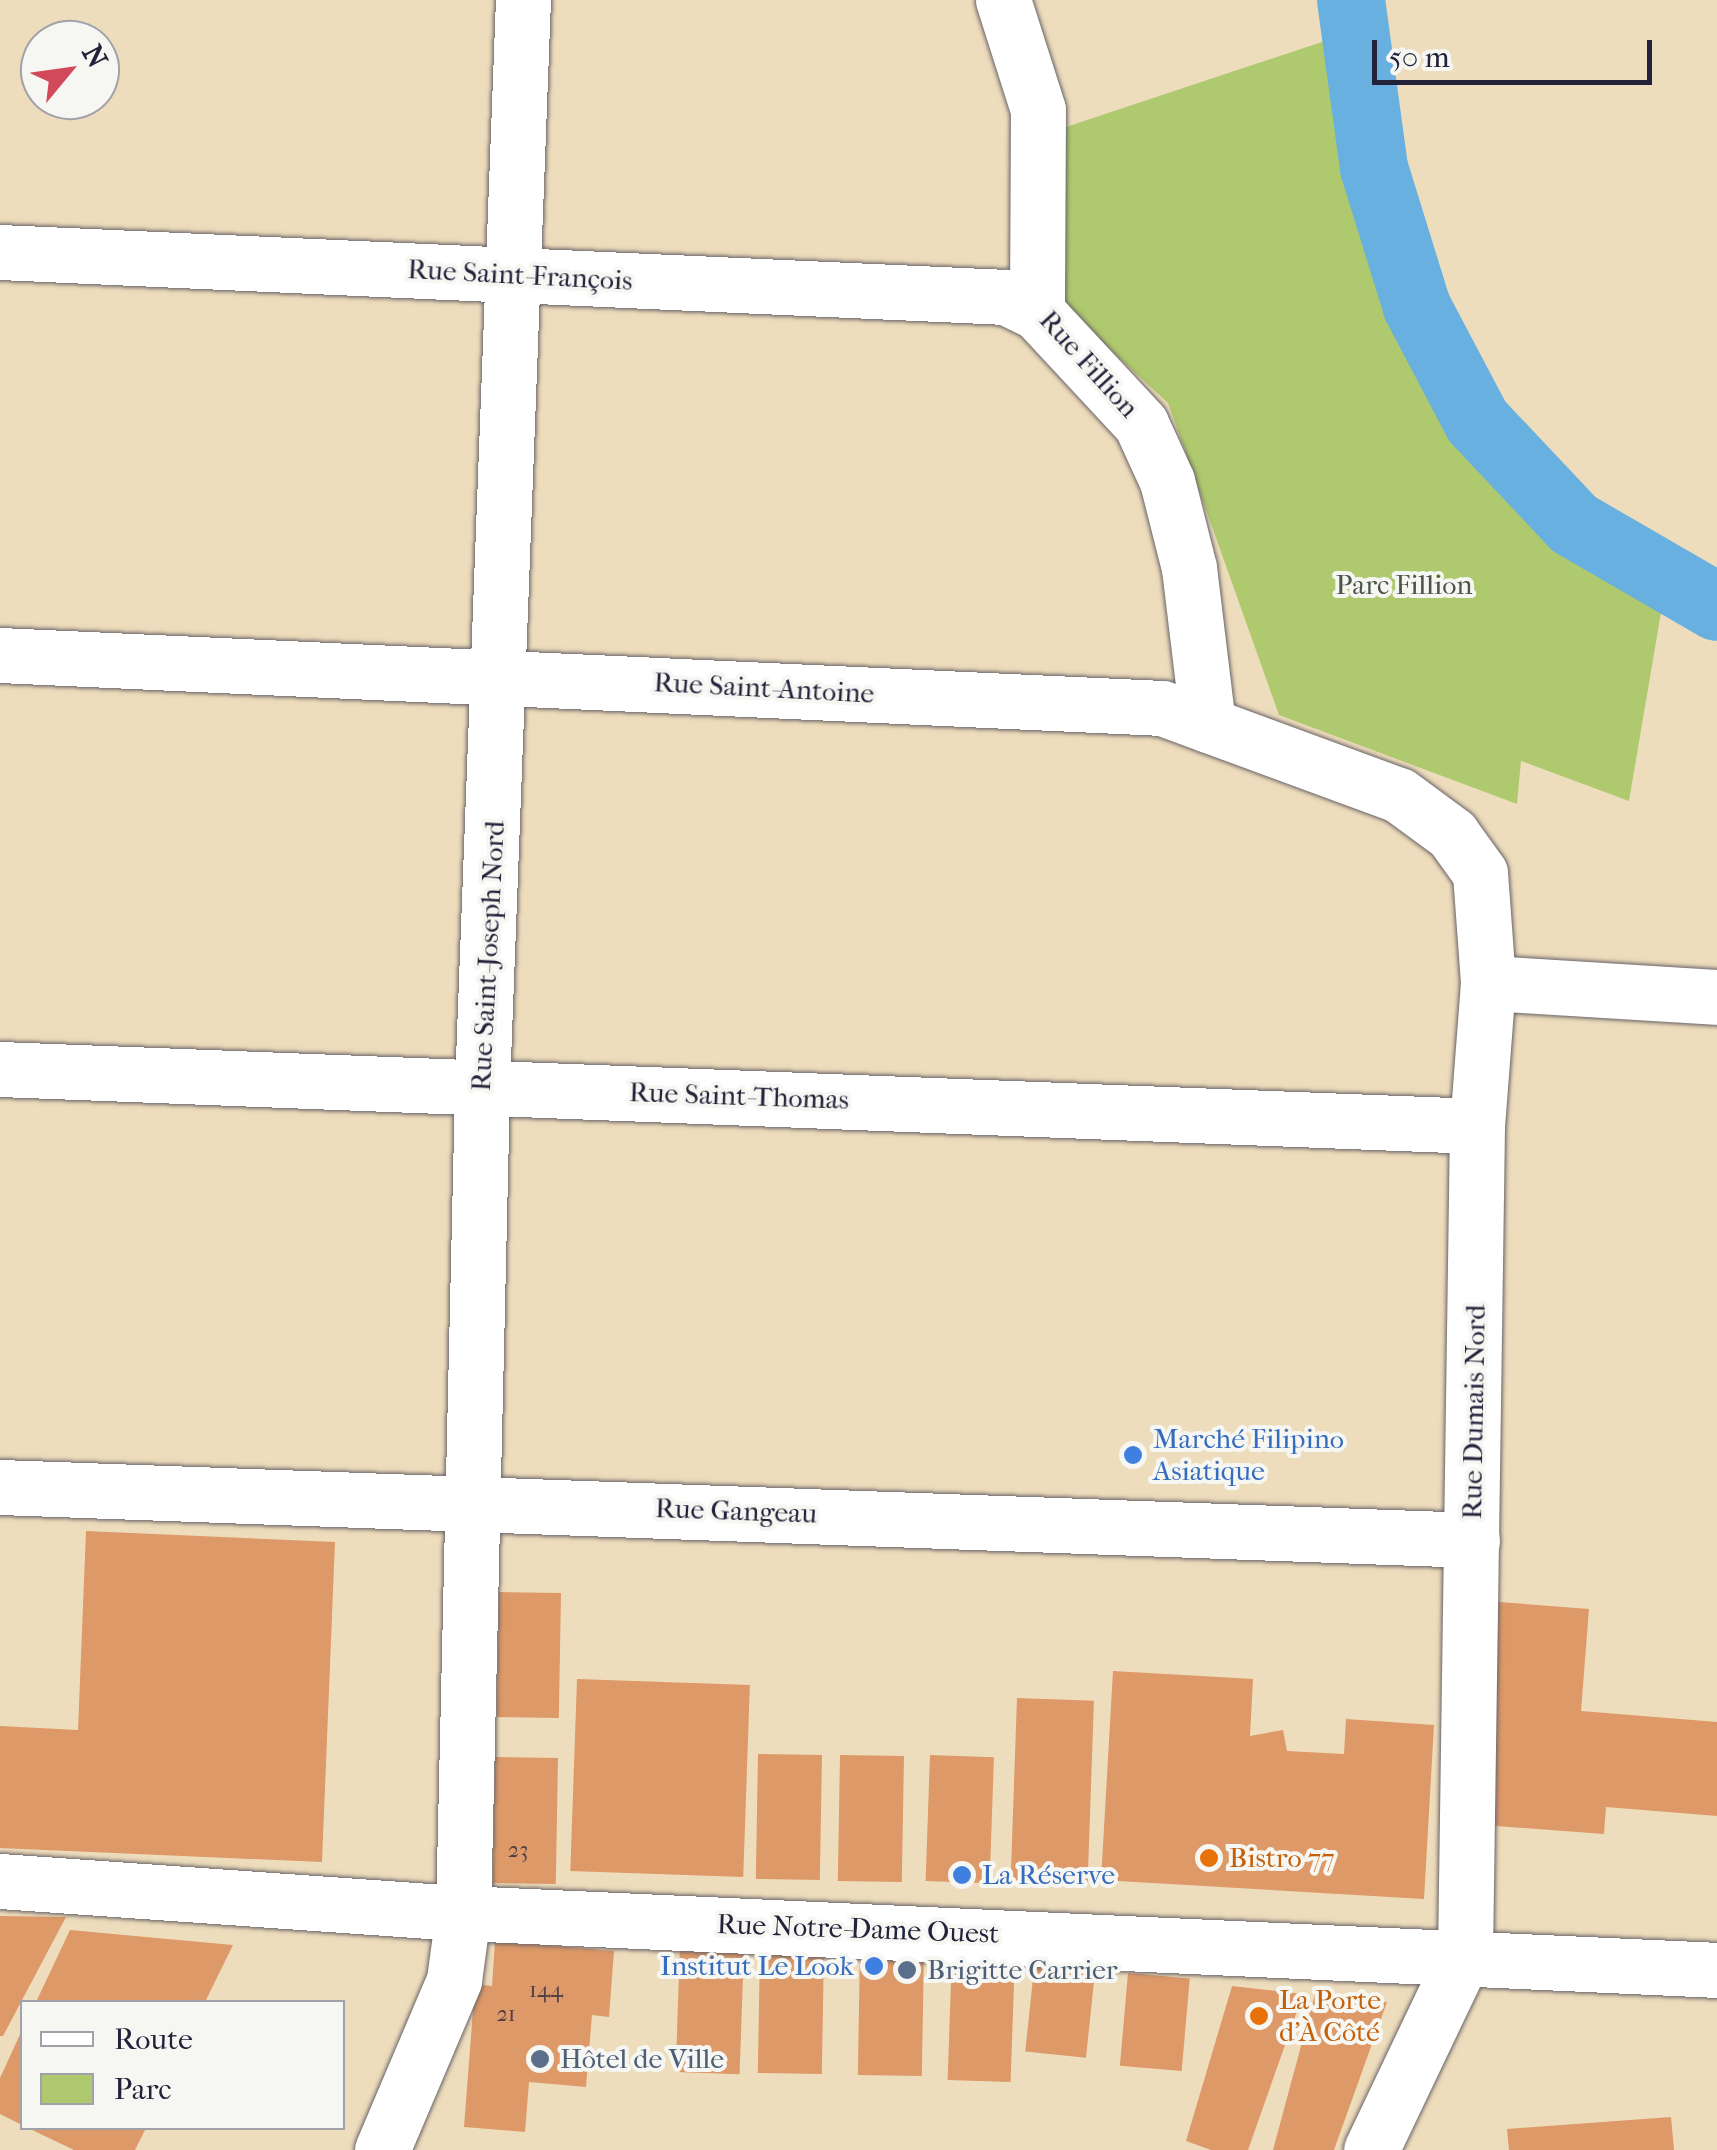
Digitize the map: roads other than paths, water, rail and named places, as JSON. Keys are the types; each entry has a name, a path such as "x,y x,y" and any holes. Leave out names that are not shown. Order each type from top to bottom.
{"street":[{"name":"Rue Saint-Joseph Nord","path":"382,2150 454,1980 463,1912 482,1086 501,676 523,0"},
{"name":"Rue Fillion","path":"1004,0 1038,110 1037,312 1142,424 1167,481 1189,568 1208,725"},
{"name":"Rue Saint-François","path":"0,252 1006,297 1037,312"},
{"name":"Rue Saint-Antoine","path":"0,655 1116,703 1208,725 1399,796 1452,834 1480,873"},
{"name":"Rue Dumais Nord","path":"1464,1953 1477,1126 1488,983 1480,873"},
{"path":"1488,983 1717,997"},
{"name":"Rue Saint-Thomas","path":"0,1069 1477,1126"},
{"name":"Rue Gangeau","path":"0,1487 471,1500 1472,1540"},
{"name":"Rue Notre-Dame Ouest","path":"0,1882 463,1912 1464,1953 1717,1970"},
{"path":"1371,2150 1464,1953"}],"waterway":[{"path":"1351,0 1374,168 1417,307 1477,421 1574,524 1717,607"}],"place":[{"name":"Marché Filipino Asiatique","path":"1133,1455"},
{"name":"Bistro 77","path":"1209,1858"},
{"name":"La Réserve","path":"962,1875"},
{"name":"Institut Le Look","path":"874,1966"},
{"name":"Brigitte Carrier","path":"907,1970"},
{"name":"La Porte d'À Côté","path":"1259,2016"},
{"name":"Hôtel de Ville","path":"540,2059"}],"park label":[{"name":"Parc Fillion","path":"1404,585"}]}
